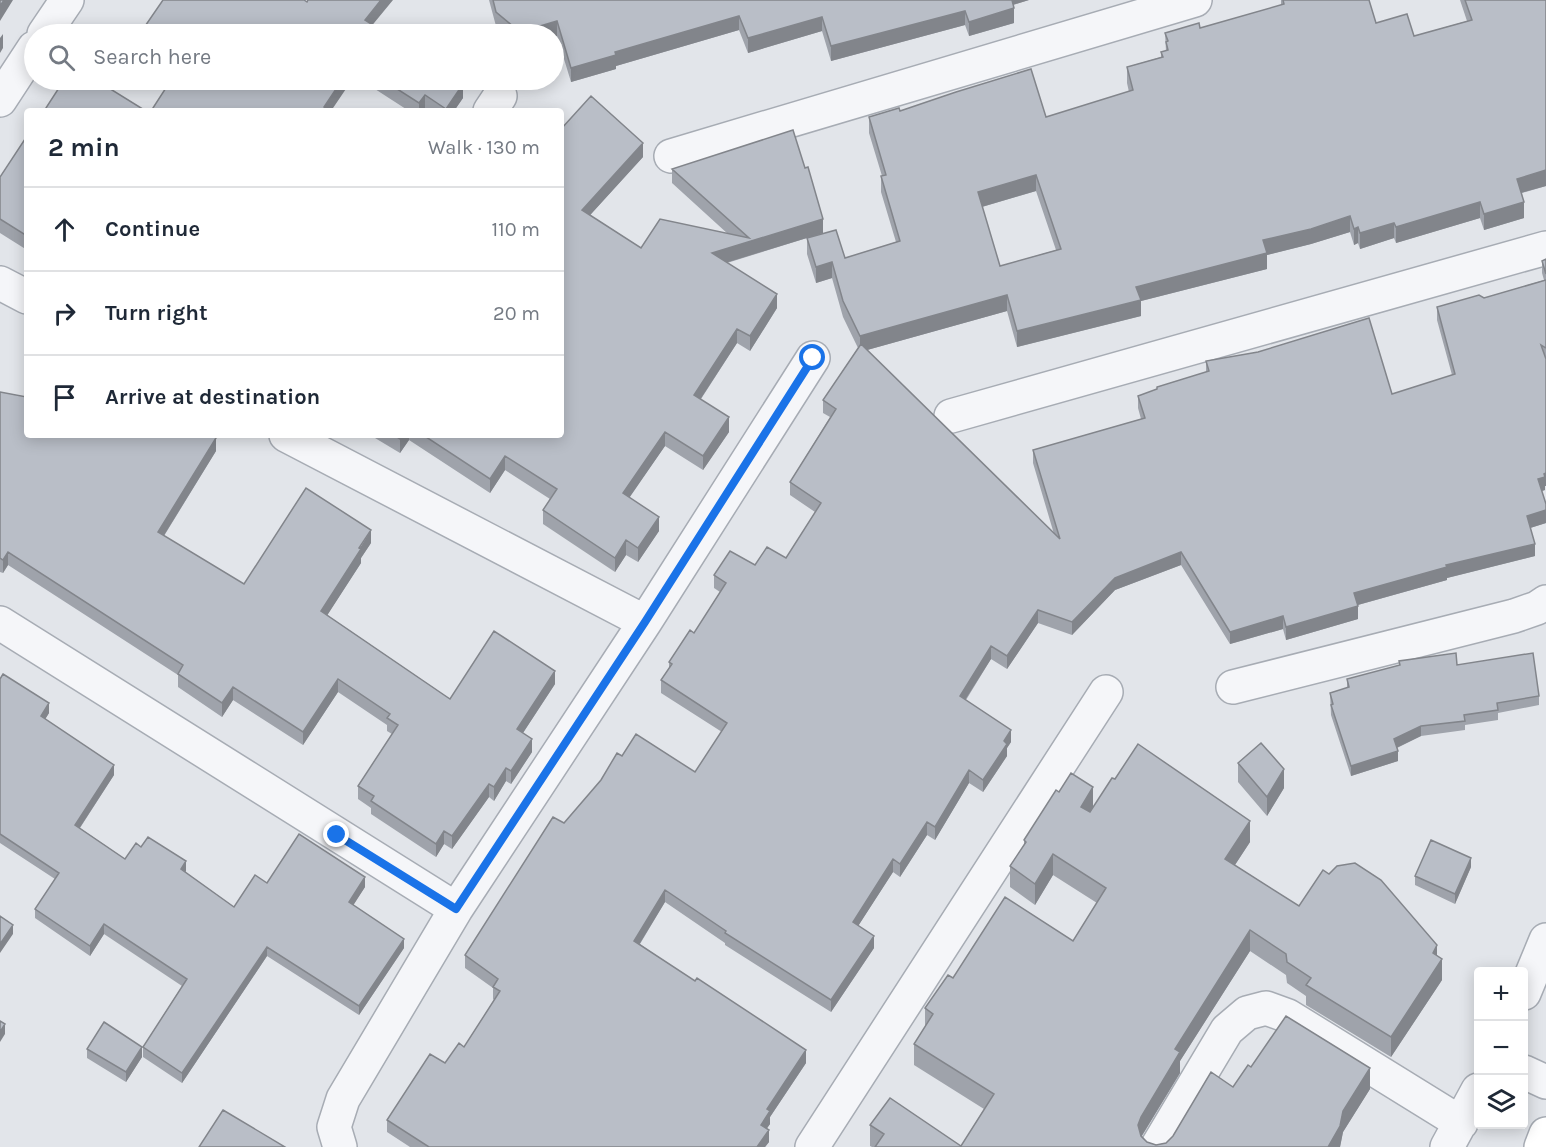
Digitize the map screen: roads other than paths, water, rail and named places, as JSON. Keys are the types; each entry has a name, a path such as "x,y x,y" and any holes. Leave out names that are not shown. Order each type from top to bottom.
{"main road":[{"path":"1541,1147 1546,1134"}],"street":[{"path":"51,24 67,0"},
{"path":"672,156 1195,0"},
{"path":"0,100 24,63"},
{"path":"951,416 1546,248"},
{"path":"0,283 24,295"},
{"path":"340,1147 334,1127 343,1099 456,909 645,622 813,358"},
{"path":"292,438 645,622"},
{"path":"1233,687 1514,616 1537,608 1546,602"},
{"path":"0,623 456,909"},
{"path":"812,1147 1106,692"},
{"path":"1528,983 1546,940"},
{"path":"1157,1147 1227,1030 1247,1013 1266,1008 1288,1016 1454,1135 1474,1099"},
{"path":"1528,1074 1546,1082"}]}
